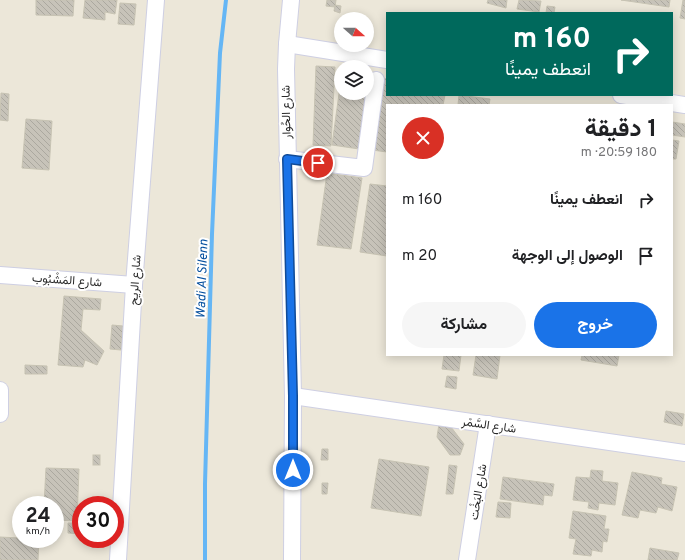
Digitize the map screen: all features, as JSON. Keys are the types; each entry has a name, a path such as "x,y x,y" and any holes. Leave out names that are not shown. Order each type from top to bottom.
{"street":[{"name":"شارع الريح","path":"118,560 134,285 156,0"},
{"name":"شارع الحُوار","path":"291,0 286,75 293,396 292,560"},
{"path":"287,44 386,60"},
{"path":"287,159 364,168 376,80"},
{"path":"627,96 685,105"},
{"name":"شارع المَشْبُوب","path":"0,274 134,285"},
{"path":"0,390 0,414"},
{"name":"شارع السَّمْر","path":"293,396 685,453"},
{"name":"شارع البَخْت","path":"467,560 488,424"}],"building":[{"path":"36,0 74,0 73,16 36,15"},
{"path":"85,0 117,0 115,14 105,12 105,20 83,18"},
{"path":"327,0 336,0 335,7 326,6"},
{"path":"488,0 507,0 506,8 487,3"},
{"path":"519,0 541,1 539,12 517,9"},
{"path":"621,0 670,0 669,7"},
{"path":"683,0 685,0 685,19 680,18"},
{"path":"120,3 136,4 134,25 118,24"},
{"path":"335,5 341,6 340,12 334,11"},
{"path":"547,6 555,7 554,12 546,12"},
{"path":"316,66 334,67 331,146 313,145"},
{"path":"383,78 386,79 386,96 445,96 443,104 386,104 386,152 372,150"},
{"path":"1,93 9,94 8,121 0,120"},
{"path":"459,96 490,99 489,104 458,104"},
{"path":"338,100 365,100 359,149 332,145"},
{"path":"26,119 52,121 49,170 22,168"},
{"path":"673,122 685,124 685,137 673,135"},
{"path":"673,140 679,141 676,159 673,159"},
{"path":"327,173 362,178 351,249 317,245"},
{"path":"370,184 386,186 386,256 360,252"},
{"path":"64,296 101,299 100,310 83,309 81,330 104,351 97,365 85,360 83,367 58,365"},
{"path":"112,325 123,326 121,350 110,349"},
{"path":"444,356 461,356 459,371 442,369"},
{"path":"476,356 500,356 497,379 473,375"},
{"path":"582,356 619,356 617,366 581,360"},
{"path":"25,365 47,366 47,374 25,374"},
{"path":"447,376 457,377 456,389 445,387"},
{"path":"666,411 684,414 682,426 664,422"},
{"path":"439,424 451,427 464,444 460,455 450,455 437,437"},
{"path":"322,449 328,449 328,460 321,460"},
{"path":"93,455 100,455 100,465 93,465"},
{"path":"379,459 429,467 421,516 371,508"},
{"path":"449,465 457,466 453,494 446,494"},
{"path":"46,468 79,469 78,496 72,496 72,521 64,520 64,496 44,496"},
{"path":"591,470 603,471 602,481 618,483 615,505 599,503 598,510 588,508 589,502 573,500 576,477 590,478"},
{"path":"632,472 662,478 661,484 677,487 672,511 658,507 656,513 640,510 638,518 622,515"},
{"path":"503,477 554,484 552,496 544,495 543,505 500,499"},
{"path":"322,483 328,483 327,494 322,494"},
{"path":"498,502 511,503 510,518 496,517"},
{"path":"573,511 606,516 604,529 609,529 607,542 603,541 602,552 592,550 591,556 573,554 576,539 569,538"},
{"path":"68,523 72,523 72,533 68,533"},
{"path":"0,537 12,538 12,548 39,548 38,560 0,560"},
{"path":"650,548 679,553 677,560 648,560"}],"waterway":[{"name":"Wadi Al Silenn","path":"205,560 205,484 212,234 220,53 226,0"}],"route":[{"path":"293,470 293,396 287,159 318,163"}]}
